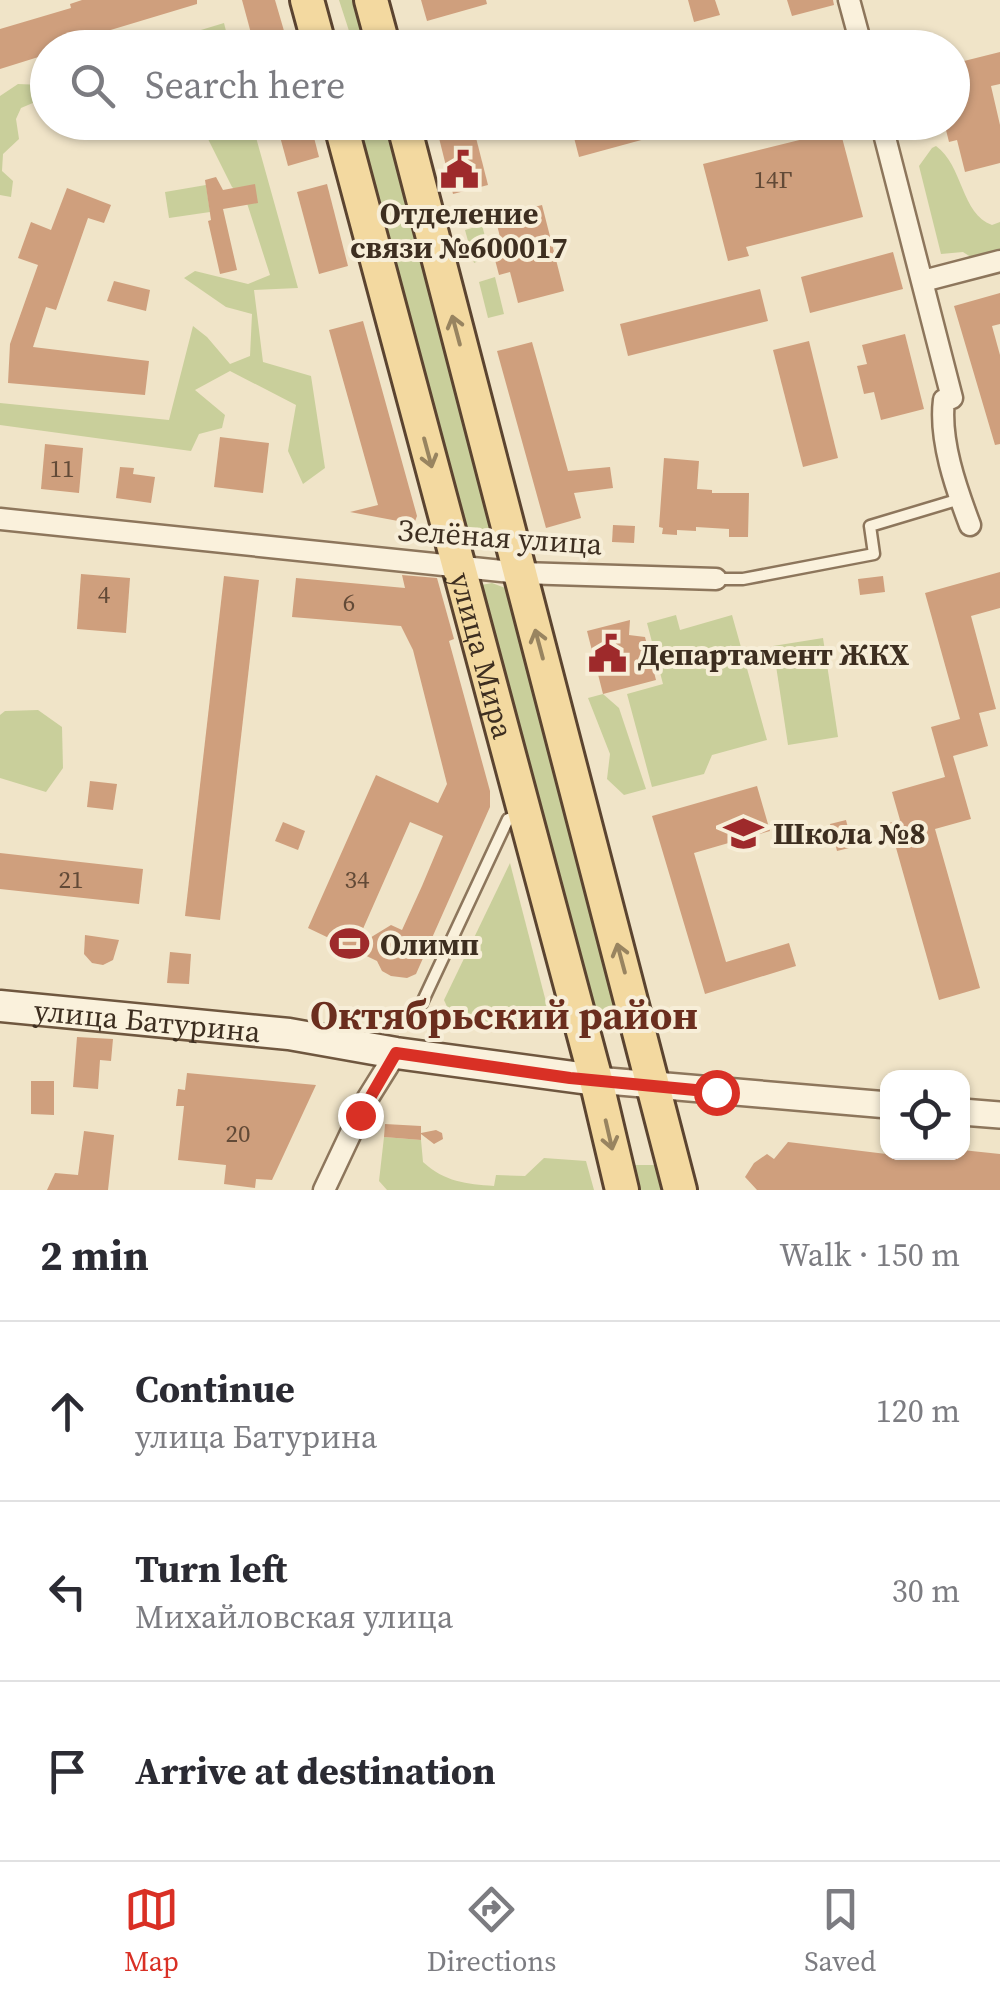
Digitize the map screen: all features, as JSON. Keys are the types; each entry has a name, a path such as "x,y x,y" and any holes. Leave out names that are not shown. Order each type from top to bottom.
{"main road":[{"path":"307,0 315,30"},
{"path":"371,0 379,30"},
{"name":"улица Мира","path":"345,140 622,1190"},
{"name":"улица Мира","path":"409,140 680,1190"},
{"name":"улица Батурина","path":"0,1006 257,1030 596,1080"}],"street":[{"path":"849,0 857,30"},
{"path":"886,140 952,398 944,400 942,420 970,525"},
{"path":"922,281 1000,261"},
{"name":"Зелёная улица","path":"0,519 520,573 716,579"},
{"path":"324,1190 366,1101 396,1053"},
{"name":"улица Батурина","path":"596,1080 880,1104"},
{"path":"970,1113 1000,1115"}],"lane":[{"name":"Зелёная улица","path":"716,579 743,579 874,554 870,526 960,499"},
{"path":"420,1005 508,819 525,814"}],"green space":[{"path":"339,0 357,0 365,30 349,30"},
{"path":"224,23 226,30 201,30"},
{"path":"18,84 30,84 30,104 21,108 16,119 19,139 3,154 2,171 13,181 11,197 0,195 0,96"},
{"path":"208,140 257,140 298,288 254,290 263,362 311,376 325,468 303,484 288,451 296,405 230,371 195,390 225,415 222,428 199,434 191,451 0,425 0,403 169,420 193,326 230,364 250,356 252,314 226,307 184,278 195,271 248,284 270,275 245,197 232,187"},
{"path":"359,140 392,140 496,540 467,536"},
{"path":"936,146 952,165 974,211 992,225 1000,222 1000,258 980,263 963,252 941,254 919,166"},
{"path":"206,185 210,212 169,218 165,192"},
{"path":"482,225 490,256 474,263 465,230"},
{"path":"495,277 504,314 488,318 479,282"},
{"path":"492,583 508,589 624,1022 613,1031 596,1032 476,586"},
{"path":"676,615 680,630 732,615 767,740 712,755 704,774 652,787 627,694 663,684 647,623"},
{"path":"823,638 838,737 788,745 773,646"},
{"path":"603,694 619,708 646,789 624,795 607,779 610,754 588,698"},
{"path":"38,710 62,727 63,768 46,792 0,778 0,715 5,711"},
{"path":"510,863 552,1025 545,1033 453,1020 444,1000"},
{"path":"384,1137 421,1140 423,1162 431,1169 456,1181 474,1184 494,1186 496,1175 525,1176 544,1158 586,1161 594,1190 387,1190 379,1181"},
{"path":"627,1165 660,1165 666,1190 634,1190"}],"building":[{"path":"82,0 197,0 197,4 111,30 30,30 30,60 0,69 0,29 71,8 70,4"},
{"path":"242,0 275,0 284,30 250,30"},
{"path":"421,0 486,0 487,4 427,21"},
{"path":"688,0 715,0 720,15 694,22"},
{"path":"787,0 833,0 834,5 792,16"},
{"path":"1000,52 1000,84 991,86 1000,125 1000,163 965,172 957,140 970,140 970,60"},
{"path":"281,140 315,140 319,157 288,166"},
{"path":"440,140 477,140 488,185 453,194"},
{"path":"575,140 641,140 579,157"},
{"path":"800,140 843,140 863,217 746,247 749,256 728,261 703,164"},
{"path":"216,177 223,190 255,184 258,203 223,209 237,270 220,274 208,221 211,220 205,180"},
{"path":"327,184 348,266 319,274 297,192"},
{"path":"67,188 111,205 104,223 88,218 56,310 46,307 33,347 149,361 145,395 8,383 10,344 38,265 18,258 31,222 51,230"},
{"path":"542,205 564,291 518,303 510,272 499,275 494,256 504,253 495,217"},
{"path":"893,252 903,289 810,313 801,277"},
{"path":"114,281 150,290 146,311 107,301"},
{"path":"760,289 768,321 628,356 620,324"},
{"path":"1000,293 1000,324 992,326 1000,355 1000,444 995,445 954,306"},
{"path":"363,321 417,516 414,524 350,512 378,505 329,330"},
{"path":"905,334 924,409 881,420 874,392 864,394 857,366 867,364 862,345"},
{"path":"809,341 838,458 803,467 773,350"},
{"path":"532,342 568,471 610,467 613,488 574,493 581,518 546,528 497,351"},
{"path":"220,437 269,443 263,493 214,487"},
{"path":"45,444 83,448 79,493 41,489"},
{"path":"664,458 699,461 697,489 749,493 748,537 729,537 729,529 696,527 696,531 677,530 677,535 662,534 663,528 659,527"},
{"path":"120,467 134,468 133,474 155,477 151,503 116,498"},
{"path":"613,525 635,526 634,543 612,542"},
{"path":"1000,572 1000,608 971,616 996,709 979,713 988,746 953,756 971,819 935,829 980,988 939,1000 889,823 900,820 892,792 945,777 931,727 960,719 925,593"},
{"path":"81,574 130,578 126,633 77,629"},
{"path":"402,575 437,578 454,639 449,641 490,791 490,807 416,974 407,978 391,976 382,971 377,961 308,928 376,775 438,803 447,784 413,650 401,626 292,617 296,578 405,588","holes":["410,822 443,836 402,930 391,925 355,947"]},
{"path":"224,576 259,580 220,920 185,916"},
{"path":"883,576 885,592 860,595 858,579"},
{"path":"630,620 629,635 645,637 656,680 603,694 587,631"},
{"path":"90,781 117,784 113,810 87,807"},
{"path":"757,786 770,831 694,853 726,962 789,943 796,966 705,994 652,816"},
{"path":"846,820 853,847 837,851 830,824"},
{"path":"283,822 305,831 298,850 275,841"},
{"path":"0,853 143,869 139,904 0,889"},
{"path":"85,935 119,940 113,960 103,965 92,963 84,954"},
{"path":"170,952 191,954 189,984 167,983"},
{"path":"77,1037 113,1039 111,1061 100,1060 98,1089 73,1087"},
{"path":"187,1073 316,1085 272,1180 256,1179 255,1188 224,1184 226,1165 178,1160 184,1106 176,1106 178,1089 185,1090"},
{"path":"31,1081 54,1081 54,1115 31,1114"},
{"path":"385,1124 421,1126 421,1133 436,1130 443,1139 434,1144 421,1134 421,1140 384,1137"},
{"path":"84,1131 114,1135 108,1190 47,1190 55,1173 78,1175"},
{"path":"788,1142 880,1153 880,1160 970,1160 970,1151 1000,1154 1000,1190 757,1190 745,1177 754,1163 767,1154 774,1159"}],"place":[{"name":"Отделение связи №600017","path":"459,169"},
{"name":"Департамент ЖКХ","path":"608,654"},
{"name":"Школа №8","path":"743,833"},
{"name":"Олимп","path":"350,944"}],"district":[{"name":"Октябрьский район","path":"504,1015"}],"route":[{"path":"360,1115 396,1053 570,1078 716,1092"}]}
